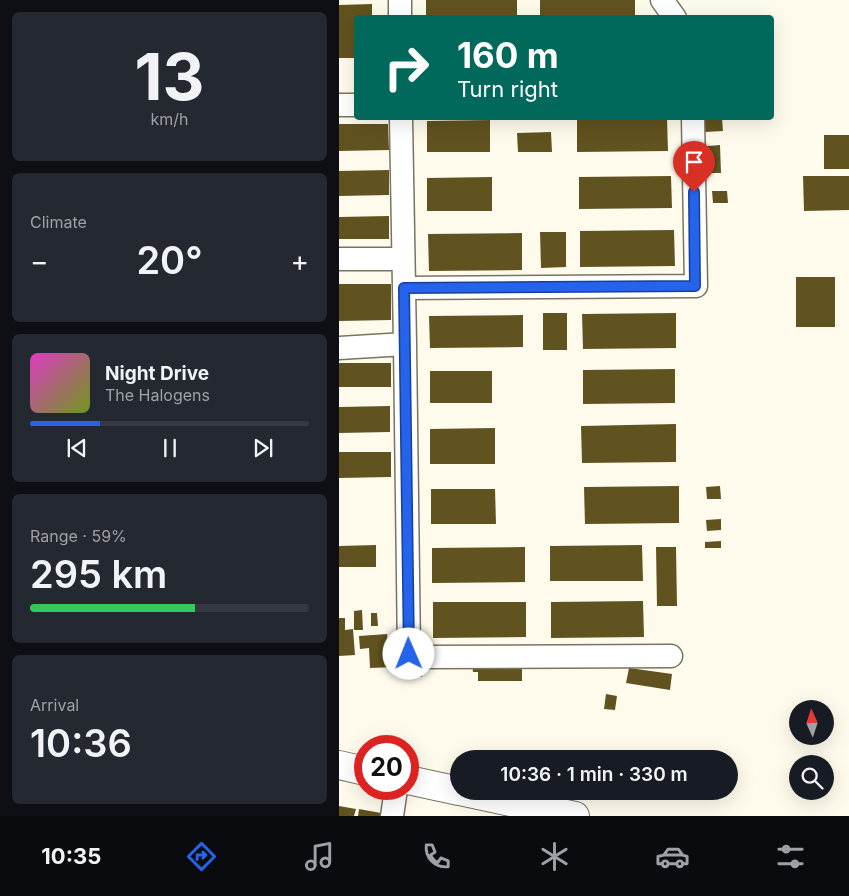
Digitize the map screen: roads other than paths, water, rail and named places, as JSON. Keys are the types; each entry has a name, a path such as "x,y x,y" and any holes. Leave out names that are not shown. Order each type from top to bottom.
{"main road":[{"path":"339,765 354,768"},
{"path":"419,782 450,789"},
{"path":"483,800 503,808 575,816"}],"street":[{"path":"400,0 400,15"},
{"path":"662,0 673,15"},
{"path":"339,105 354,105"},
{"path":"401,120 409,654 424,657 671,656"},
{"path":"404,288 695,286 693,120"},
{"path":"339,259 403,259"},
{"path":"339,348 405,344"},
{"path":"392,816 394,800"}]}
